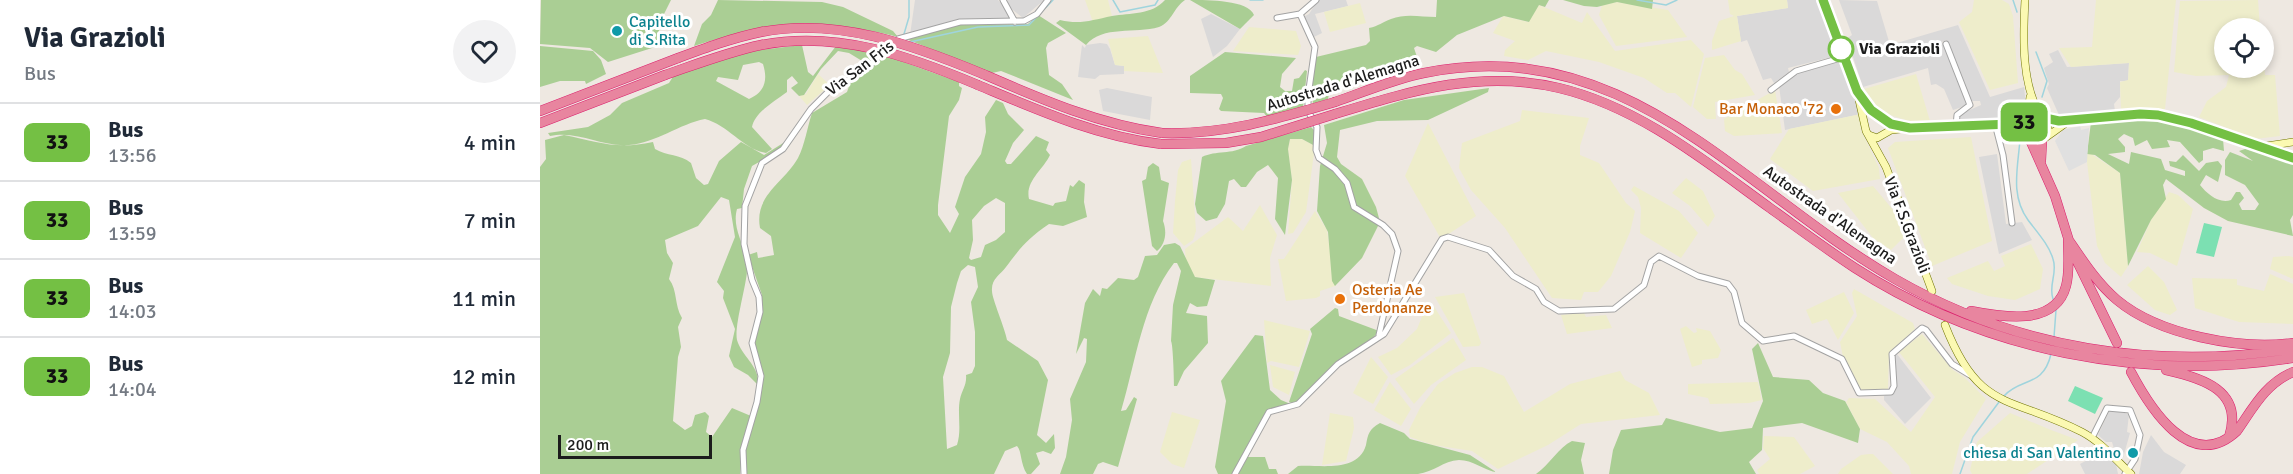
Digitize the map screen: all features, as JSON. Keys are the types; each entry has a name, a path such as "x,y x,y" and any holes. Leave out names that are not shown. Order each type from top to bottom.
{"highway":[{"name":"Autostrada d'Alemagna","path":"540,111 724,41 763,32 791,29 838,30 902,43 1048,102 1111,124 1162,133 1201,133 1258,125 1422,73 1492,66 1529,69 1588,82 1614,91 1662,116 1738,167 1860,259 1937,301 2028,336 2089,349 2145,356 2195,358 2293,349"},
{"name":"Autostrada d'Alemagna","path":"540,123 727,53 764,45 812,42 854,44 888,51 1070,123 1117,137 1161,144 1226,143 1261,137 1426,87 1456,82 1528,83 1583,95 1608,104 1656,129 1855,268 1934,310 2027,345 2088,358 2145,364 2233,365 2293,358"},
{"path":"2041,163 2045,139"},
{"path":"2029,140 2041,163 2068,239 2118,344"},
{"path":"1937,301 1960,309 2009,317 2032,315 2049,309 2060,299 2066,288 2068,239"},
{"path":"2068,239 2105,289 2136,314 2189,335 2221,341 2293,343"},
{"path":"2145,364 2192,376 2223,394 2233,415 2228,443"},
{"path":"2131,372 2158,423 2176,444 2204,454 2222,448 2228,443 2266,390 2293,372"}],"main road":[{"path":"1823,0 1857,91 1869,135 1882,135 1891,130 1910,128 2027,121 2036,116 2072,121 2140,114 2158,115 2191,123 2258,148 2293,158"},
{"path":"2025,0 2025,49 2030,91 2027,121 2023,132 2029,140"},
{"path":"1857,91 1881,118 1886,129 1882,135"},
{"path":"2030,91 2050,128 2045,139"},
{"path":"1865,127 1869,119 1881,118 1910,128"},
{"path":"1995,124 2009,128 2029,140 2045,139 2061,125 2072,121"},
{"name":"Via F.S.Grazioli","path":"1869,135 1882,158 1932,291"},
{"name":"Via F.S.Grazioli","path":"1882,135 1880,145 1882,158"},
{"path":"2258,148 2293,142"},
{"path":"1945,325 1959,358 1970,375 1995,396 2092,438 2128,473"}],"street":[{"path":"1003,0 1015,22"},
{"name":"Via San Fris","path":"744,474 743,450 757,402 761,376 752,343 760,312 759,297 752,280 744,244 745,206 762,163 789,142 811,109 838,82 843,84 868,67 898,39 960,22 1015,22 1031,18 1048,0"},
{"path":"1277,18 1299,14 1316,0"},
{"path":"1299,14 1315,47 1308,111 1317,128 1316,150 1319,158 1335,169 1347,183 1354,207 1383,225 1392,234 1396,243 1397,264 1379,335"},
{"path":"1946,44 1970,105 1957,115 1956,126"},
{"path":"1771,90 1796,71 1844,57"},
{"path":"1995,124 2003,155 2012,223"},
{"path":"1235,474 1269,412 1298,404 1338,364 1379,335 1384,334 1442,239 1448,237 1489,250 1509,273 1536,289 1544,302 1559,311 1609,311 1618,307 1644,285 1651,262 1659,256 1698,276 1728,285 1734,292 1742,323 1763,341 1794,336 1842,359 1858,393 1891,392 1894,386 1892,354 1922,328 1952,364 1970,375"},
{"path":"2092,438 2106,408 2111,406 2129,409 2140,435 2135,459 2128,473"}],"shaded area":[{"path":"915,0 998,0 1014,18 958,19 910,35"},
{"path":"1008,0 1044,0 1023,18 1004,3"},
{"path":"1318,0 1346,0 1348,6 1315,14 1322,33 1312,38 1303,17 1309,14"},
{"path":"1787,0 1820,0 1837,52 1832,57 1788,68 1789,72 1774,83 1771,78 1763,80 1747,40 1741,42 1737,16 1788,8"},
{"path":"1839,0 1877,1 1890,45 1958,25 1990,97 2024,87 2026,106 2021,117 1957,120 1958,115 1981,105 1980,101 1970,101 1946,40 1942,42 1967,103 1965,106 1953,110 1944,89 1936,84 1931,85 1928,68 1863,87 1853,57 1847,52 1845,40 1852,35"},
{"path":"1211,14 1240,29 1227,46 1213,57 1201,19"},
{"path":"1107,44 1115,65 1124,66 1124,74 1100,75 1095,79 1078,77 1082,45 1085,48 1086,45"},
{"path":"2058,50 2067,67 2129,63 2128,81 2120,81 2120,97 2114,104 2115,111 2059,115 2047,88 2049,84 2044,68 2053,62 2049,54"},
{"path":"1841,61 1861,114 1785,130 1779,86 1799,73"},
{"path":"1107,88 1152,97 1150,120 1103,111 1099,90"},
{"path":"2080,126 2081,130 2089,128 2087,162 2069,171 2055,141 2063,130"},
{"path":"1997,154 2006,224 2022,222 2032,240 1999,254 1979,157"},
{"path":"1897,354 1931,398 1905,424 1884,400 1884,396 1892,391 1892,357"},
{"path":"2110,410 2129,414 2127,432 2130,433 2123,458 2114,449 2112,442 2106,442 2098,435"},
{"path":"2151,435 2164,452 2186,465 2180,474 2139,474 2143,452"},
{"path":"2102,452 2116,464 2118,474 2085,474 2080,464"}],"green space":[{"path":"541,0 671,0 660,22 658,41 652,48 608,62 590,48 540,44"},
{"path":"718,0 822,2 843,7 893,31 898,37 846,28 796,26 745,33 694,46 702,24 711,15"},
{"path":"1085,0 1108,0 1112,16 1093,22"},
{"path":"1165,0 1185,0 1163,25 1150,29 1110,32 1093,39 1086,45 1056,23 1060,20 1080,22 1140,12 1154,8"},
{"path":"1190,0 1236,4 1244,6 1254,15 1240,29"},
{"path":"1437,0 1549,0 1545,7 1539,5 1529,22 1504,16 1457,35 1436,52 1417,46 1414,48 1418,60 1413,65 1336,90 1329,94 1328,99 1313,104 1311,83 1316,57 1366,45 1370,41 1369,28 1397,17 1436,17"},
{"path":"1563,0 1653,0 1652,9 1617,2 1597,7 1584,6"},
{"path":"1728,0 1787,0 1788,8 1737,16 1741,41 1712,50 1712,41 1719,21 1734,16 1730,14"},
{"path":"1974,0 2002,0 2009,4 2013,16 2018,83 1990,90 1959,22 1972,12"},
{"path":"2096,0 2176,0 2165,109 2121,110 2120,82 2128,80 2129,63 2071,67 2059,48 2092,47"},
{"path":"2258,0 2259,18 2214,18 2214,75 2196,76 2174,72 2180,1"},
{"path":"1617,2 1668,10 1687,37 1616,46 1599,15 1602,5"},
{"path":"1360,3 1366,23 1330,32 1324,12"},
{"path":"1539,5 1582,23 1587,12 1615,51 1691,40 1704,54 1691,107 1675,93 1667,93 1644,78 1599,62 1546,51 1528,60 1504,56 1505,50 1515,41 1493,33 1503,16 1528,22"},
{"path":"1038,15 1066,33 1048,43 1046,48 1049,75 1062,84 1073,100 1001,71 992,73 906,39 949,25 1028,24"},
{"path":"1249,27 1296,31 1301,46 1298,55 1233,51"},
{"path":"1148,36 1163,73 1124,71 1124,66 1115,65 1108,39"},
{"path":"802,45 808,72 813,76 836,46 881,54 867,64 849,53 838,51 821,69 804,95 799,96 791,88 798,83 792,76 787,80 787,92 757,116 752,127 772,149 766,153 750,147 721,126 705,119 649,141 629,145 609,144 570,135 550,136 548,133 588,127 610,115 622,103 669,83 674,75 743,52","holes":["759,62 763,64 764,85 759,93 749,99 716,81 718,77 738,80 743,65"]},
{"path":"540,46 593,51 601,60 606,74 586,84 585,81 560,81 540,87"},
{"path":"1225,52 1296,58 1282,74 1280,87 1285,91 1292,91 1294,79 1299,78 1305,70 1307,71 1303,108 1268,118 1264,113 1221,111 1219,109 1223,98 1221,94 1190,93 1190,76"},
{"path":"884,55 959,82 962,88 959,100 949,116 938,205 938,215 950,233 959,214 955,207 965,177 981,154 986,132 985,117 996,100 1003,103 1008,114 1024,130 1013,143 1005,161 1007,164 1011,164 1036,136 1049,142 1046,150 1050,155 1032,181 1028,193 1029,199 1053,206 1055,203 1066,201 1070,185 1073,187 1079,180 1085,184 1084,202 1087,217 1063,226 1049,224 1041,229 1020,249 996,278 992,287 1007,340 1038,361 1048,380 1037,435 1046,443 1054,434 1055,448 1051,454 1043,451 1036,453 1040,464 1031,474 1027,474 1025,470 1017,446 1005,451 994,474 745,474 743,451 763,377 754,342 762,313 762,295 748,255 757,252 758,258 774,255 771,236 760,228 761,207 771,190 798,158 812,113 847,92 852,78","holes":["996,198 1005,203 1005,232 996,240 985,245 981,257 971,260 969,258 973,240 972,220 984,206","968,265 975,267 978,287 971,302 975,332 975,366 972,373 966,375 960,399 957,445 947,449 943,377 950,353 951,307 961,271"]},
{"path":"1724,55 1735,70 1742,74 1755,95 1715,102 1716,119 1707,119 1693,107 1705,58"},
{"path":"818,74 830,85 807,105 799,96 806,94"},
{"path":"1916,74 1930,121 1909,121 1884,113 1869,99 1864,89"},
{"path":"2275,75 2280,136 2255,139 2199,117 2207,101 2226,87 2228,78 2274,78"},
{"path":"1489,88 1488,92 1428,120 1377,121 1340,130 1337,157 1341,164 1362,179 1376,207 1380,222 1362,258 1335,286 1332,281 1328,232 1317,211 1320,166 1327,143 1324,125 1404,100"},
{"path":"1775,90 1782,133 1734,136 1725,131 1724,119"},
{"path":"1522,110 1589,118 1580,146 1580,155 1599,163 1626,203 1635,211 1630,232 1611,276 1598,292 1584,292 1581,300 1552,298 1505,228 1471,190 1459,168 1462,143 1520,121"},
{"path":"1861,114 1861,130 1879,168 1880,179 1813,191 1770,159 1789,129"},
{"path":"2140,117 2193,127 2223,139 2224,151 2213,148 2203,151 2203,160 2199,163 2180,142 2167,140 2170,147 2152,149 2147,140 2135,146 2133,138 2124,134 2118,139 2125,147 2125,152 2108,154 2129,164 2131,152 2161,159 2165,170 2185,176 2185,171 2170,166 2169,161 2176,162 2183,155 2199,171 2206,163 2218,161 2222,166 2218,182 2206,175 2200,185 2210,195 2222,201 2231,200 2236,192 2240,192 2244,198 2239,204 2242,210 2255,210 2259,204 2245,185 2225,175 2225,160 2230,152 2253,161 2239,151 2248,148 2293,162 2293,215 2290,220 2293,236 2228,221 2204,208 2166,179 2163,185 2166,199 2151,220 2128,266 2120,173 2095,155 2087,154 2091,122"},
{"path":"1428,123 1476,216 1441,239 1405,176"},
{"path":"1311,127 1314,130 1315,146 1302,139 1290,139 1288,149 1292,180 1285,235 1275,219 1278,178 1268,165 1257,172 1246,187 1241,187 1234,179 1229,181 1225,204 1217,218 1206,221 1197,213 1195,204 1202,157 1235,151"},
{"path":"564,135 618,145 653,142 655,149 691,163 696,178 704,185 708,184 719,161 741,142 764,155 788,140 777,152 752,166 744,189 742,208 737,209 736,217 736,225 747,262 737,340 754,367 758,385 748,375 734,367 729,356 735,329 723,298 724,291 717,282 735,237 729,200 721,197 698,226 665,240 667,253 673,263 669,279 674,288 682,318 678,327 681,347 678,357 673,421 685,430 692,426 695,415 705,412 709,416 706,432 712,437 732,408 751,416 742,451 740,474 540,474 540,167 546,159 545,140"},
{"path":"1971,137 1992,241 1932,266 1888,148 1895,142"},
{"path":"1290,139 1302,139 1315,146 1306,212 1293,233 1288,234 1292,180 1288,149"},
{"path":"2090,153 2120,173 2128,266 2121,277 2105,263 2097,246 2087,162 2087,154"},
{"path":"1191,159 1196,231 1193,240 1184,246 1173,233 1175,201 1178,170 1182,162"},
{"path":"1153,163 1159,167 1161,180 1169,183 1163,221 1165,237 1157,251 1152,246 1142,181 1146,179 1148,167"},
{"path":"1686,178 1703,191 1715,216 1708,227 1690,206 1672,193"},
{"path":"1634,186 1679,211 1698,233 1681,258 1640,233 1641,208 1638,197 1631,190"},
{"path":"1873,186 1894,211 1904,237 1891,250 1873,238 1838,193"},
{"path":"2169,192 2178,195 2193,209 2177,266 2150,253 2137,252 2151,220"},
{"path":"1260,205 1277,235 1270,258 1271,286 1195,277 1186,263 1185,249 1228,217 1243,231"},
{"path":"1315,211 1327,230 1335,286 1320,291 1320,296 1316,298 1286,301 1278,259 1284,259"},
{"path":"2204,223 2222,227 2214,257 2196,253"},
{"path":"1175,243 1180,246 1195,277 1215,280 1207,306 1197,307 1190,303 1186,313 1207,316 1208,343 1184,371 1177,386 1174,386 1171,341 1173,305 1181,271 1177,263 1174,263 1154,297 1141,334 1121,411 1126,410 1134,397 1137,399 1118,467 1103,462 1098,464 1093,474 1060,474 1066,457 1072,420 1070,399 1086,362 1087,339 1084,338 1076,354 1085,303 1093,289 1100,296 1102,288 1107,289 1118,278 1134,280 1138,277 1145,256 1157,255 1164,245"},
{"path":"2031,244 2043,269 2040,289 2015,300 1988,296 1952,284 1947,278 1988,261 1994,271 2005,266 2001,256"},
{"path":"2273,257 2293,257 2293,279 2270,269"},
{"path":"2148,266 2164,282 2177,310 2170,315 2155,310 2127,285"},
{"path":"2270,274 2293,284 2293,324 2239,322 2195,308 2192,278 2237,279 2237,285 2264,291"},
{"path":"1854,289 1913,323 1915,329 1889,353 1888,390 1857,391 1844,362 1840,342 1857,316 1852,293"},
{"path":"1844,292 1854,313 1838,340 1827,319 1812,324 1806,310"},
{"path":"1464,293 1481,343 1479,346 1463,347 1435,297"},
{"path":"1433,305 1451,333 1410,365 1391,375 1378,357 1397,348 1417,329 1423,314"},
{"path":"1335,308 1338,309 1339,316 1379,331 1371,340 1339,362 1294,404 1289,402 1312,334 1310,329"},
{"path":"1584,313 1586,317 1606,315 1612,328 1567,334 1561,315"},
{"path":"1264,320 1310,331 1299,367 1271,361 1267,363"},
{"path":"1686,326 1694,333 1697,332 1696,328 1710,331 1721,350 1718,358 1702,360 1702,364 1692,367 1680,329"},
{"path":"1922,334 1953,370 1964,377 1986,399 1960,442 1952,474 1911,474 1909,466 1887,442 1860,429 1846,402 1849,398 1875,399 1911,432 1935,397 1899,352"},
{"path":"1255,335 1263,336 1270,390 1281,400 1293,405 1266,412 1233,474 1218,474 1215,467 1226,401 1221,381"},
{"path":"1453,338 1466,360 1431,385 1414,404 1395,379"},
{"path":"1758,343 1773,377 1809,380 1823,393 1845,401 1860,429 1858,443 1802,423 1763,428 1762,450 1749,462 1756,474 1609,474 1613,450 1621,430 1662,425 1666,418 1720,432 1752,428 1763,401 1752,349"},
{"path":"1371,357 1388,377 1373,404 1353,393"},
{"path":"1270,365 1295,372 1289,395 1273,387"},
{"path":"1472,367 1482,367 1504,376 1524,412 1570,384 1620,371 1625,380 1649,393 1660,415 1581,424 1548,445 1498,469 1472,451 1433,445 1410,437 1409,430 1420,408 1438,384 1455,373"},
{"path":"1390,382 1411,409 1401,426 1374,410"},
{"path":"1758,382 1762,400 1749,403 1710,404 1708,398 1688,394 1688,384"},
{"path":"2075,386 2103,398 2095,414 2068,401"},
{"path":"1172,412 1200,420 1184,468 1172,464 1160,452"},
{"path":"1330,413 1353,417 1354,428 1346,461 1322,465"},
{"path":"2010,413 2078,440 2027,474 1972,474 1970,470 1977,442"},
{"path":"1380,423 1404,433 1410,439 1470,455 1496,472 1459,460 1418,474 1288,474 1298,466 1336,466 1355,460 1362,454 1371,430"},
{"path":"1764,436 1794,437 1815,466 1800,474 1759,474 1757,470 1770,459 1763,448"},
{"path":"1572,441 1585,443 1581,460 1584,474 1536,474 1563,447"},
{"path":"1873,454 1893,474 1838,474 1841,469 1861,455"},
{"path":"1244,457 1265,457 1269,469 1276,469 1278,474 1236,474"}],"waterway":[{"path":"904,34 909,17 909,0"},
{"path":"910,42 978,27 1029,25 1053,0"},
{"path":"1113,0 1120,12 1155,5 1158,0"},
{"path":"1250,0 1263,0"},
{"path":"1637,0 1666,5 1677,0"},
{"path":"2013,0 2017,12"},
{"path":"2036,52 2047,81 2042,97"},
{"path":"2020,139 2016,181 2019,201 2022,211 2046,244 2053,259 2053,299"},
{"path":"2054,337 2056,310"},
{"path":"2004,396 2043,372 2051,354"},
{"path":"1960,474 1973,437 1999,402"}],"bus line":[{"name":"33","path":"1823,0 1857,91 1871,110 1891,124 1910,128 2011,124 2026,122 2036,116 2050,120 2072,121 2140,114 2158,115 2191,123 2293,158"}],"place":[{"name":"Capitello di S.Rita","path":"617,31"},
{"name":"Via Grazioli","path":"1841,49"},
{"name":"Bar Monaco '72","path":"1836,109"},
{"name":"Osteria Ae Perdonanze","path":"1340,299"},
{"name":"chiesa di San Valentino","path":"2133,453"}]}
